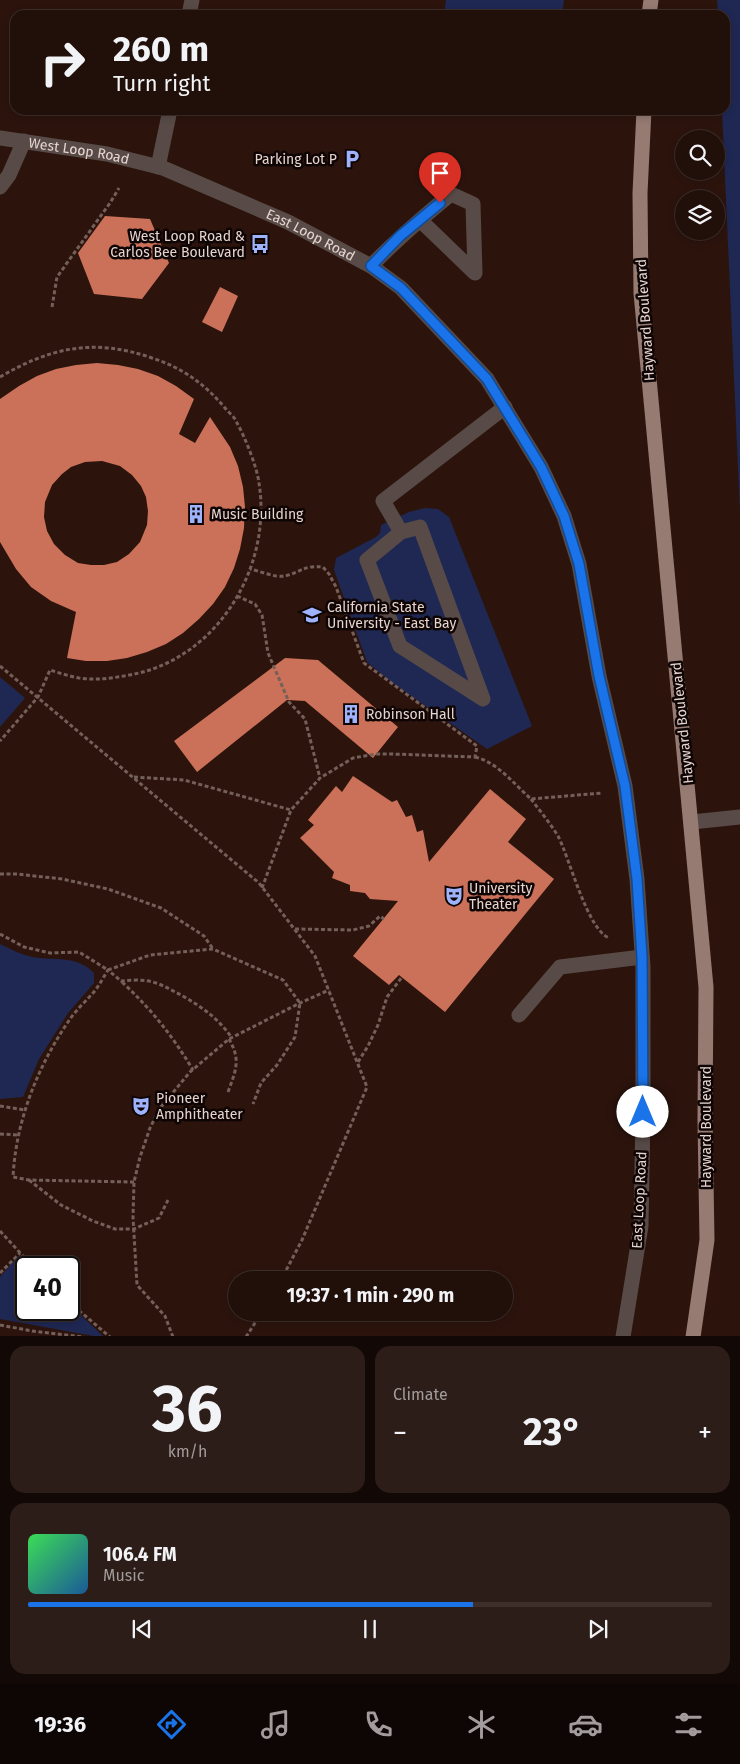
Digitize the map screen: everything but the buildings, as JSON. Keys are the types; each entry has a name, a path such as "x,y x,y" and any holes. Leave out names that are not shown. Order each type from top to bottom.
{"main road":[{"name":"Hayward Boulevard","path":"644,115 640,193 641,292 706,987 704,1120 707,1240 693,1336"}],"street":[{"path":"158,167 169,115"},
{"name":"West Loop Road","path":"0,138 107,154 158,167"},
{"path":"0,187 9,175 24,141"},
{"name":"East Loop Road","path":"158,167 288,222 371,266 401,288 487,379 541,467 564,516 579,564 599,676 625,786 637,879 642,957 643,1112 641,1226 623,1336"},
{"path":"371,266 400,236 451,194 473,204 475,273 420,220"},
{"path":"401,532 383,501 505,407"},
{"path":"420,527 484,699 400,646 367,560 401,532 420,527"},
{"path":"692,822 740,817"},
{"path":"519,1015 560,966 642,957"}],"path":[{"path":"52,307 57,277 119,188"},
{"path":"0,377 23,364 52,353 78,348 106,347 132,351 157,359 191,376 216,398 237,421 259,483 260,517 257,548 247,579 228,612 208,635 183,654 154,669 105,678 80,678 50,670 38,697 0,741"},
{"path":"250,569 284,576 303,568 323,567 336,587 364,663 477,746 475,757"},
{"path":"237,596 255,604 262,615 268,653 289,702 305,719 320,778"},
{"path":"0,666 262,888 315,956 367,1088 302,1240 286,1271"},
{"path":"262,888 292,810 320,778 353,758 376,754 475,757 484,759 497,768 546,817 568,856 593,922 604,936 609,938"},
{"path":"133,777 184,780 292,810"},
{"path":"530,799 602,793"},
{"path":"0,874 62,879 108,889 161,908 204,936 213,950"},
{"path":"294,929 352,930 369,926 380,916 384,919"},
{"path":"0,934 24,947 50,953 79,952 108,970 145,1003 163,1024 193,1070"},
{"path":"134,1182 28,1180 13,1177 14,1154 25,1110 38,1076 69,1020 95,990 108,970 150,955 213,950 283,980 300,1003 295,1037 277,1065 261,1083 253,1104"},
{"path":"357,1062 368,1046 378,1025 387,997 402,977"},
{"path":"121,981 156,982 171,989 220,1020 236,1052 237,1068 228,1092"},
{"path":"174,1336 165,1316 136,1285 134,1182 150,1128 160,1108 193,1070 230,1038 329,990"},
{"path":"0,1106 25,1110"},
{"path":"0,1134 19,1135"},
{"path":"28,1180 61,1205 93,1221 115,1229 134,1229 159,1218 168,1200"},
{"path":"0,1232 23,1256"},
{"path":"0,1273 20,1253"},
{"path":"80,1311 110,1336"},
{"path":"246,1336 256,1321"},
{"path":"0,1325 32,1331 84,1336"}],"shaded area":[{"path":"446,0 564,0 563,10 445,10"},
{"path":"717,0 740,0 740,512 725,177 725,130 723,130 722,115 730,115 730,10 718,10"},
{"path":"425,508 438,509 449,517 532,726 487,749 390,681 367,662 334,570 336,558 376,537 380,533 381,525 409,512"},
{"path":"0,677 25,698 0,727"},
{"path":"0,944 29,956 80,963 94,973 94,983 68,1013 39,1059 23,1097 0,1099"},
{"path":"15,1260 15,1321 80,1321 80,1314 103,1336 0,1319 0,1277"}],"place":[{"name":"Parking Lot P","path":"352,159"},
{"name":"West Loop Road & Carlos Bee Boulevard","path":"260,244"},
{"name":"Music Building","path":"196,514"},
{"name":"California State University - East Bay","path":"312,615"},
{"name":"Robinson Hall","path":"351,714"},
{"name":"University Theater","path":"454,896"},
{"name":"Pioneer Amphitheater","path":"141,1106"}],"route":[{"path":"440,203 400,236 371,266 401,288 487,379 541,467 564,516 579,564 599,676 625,786 637,879 643,967 643,1112"}]}
